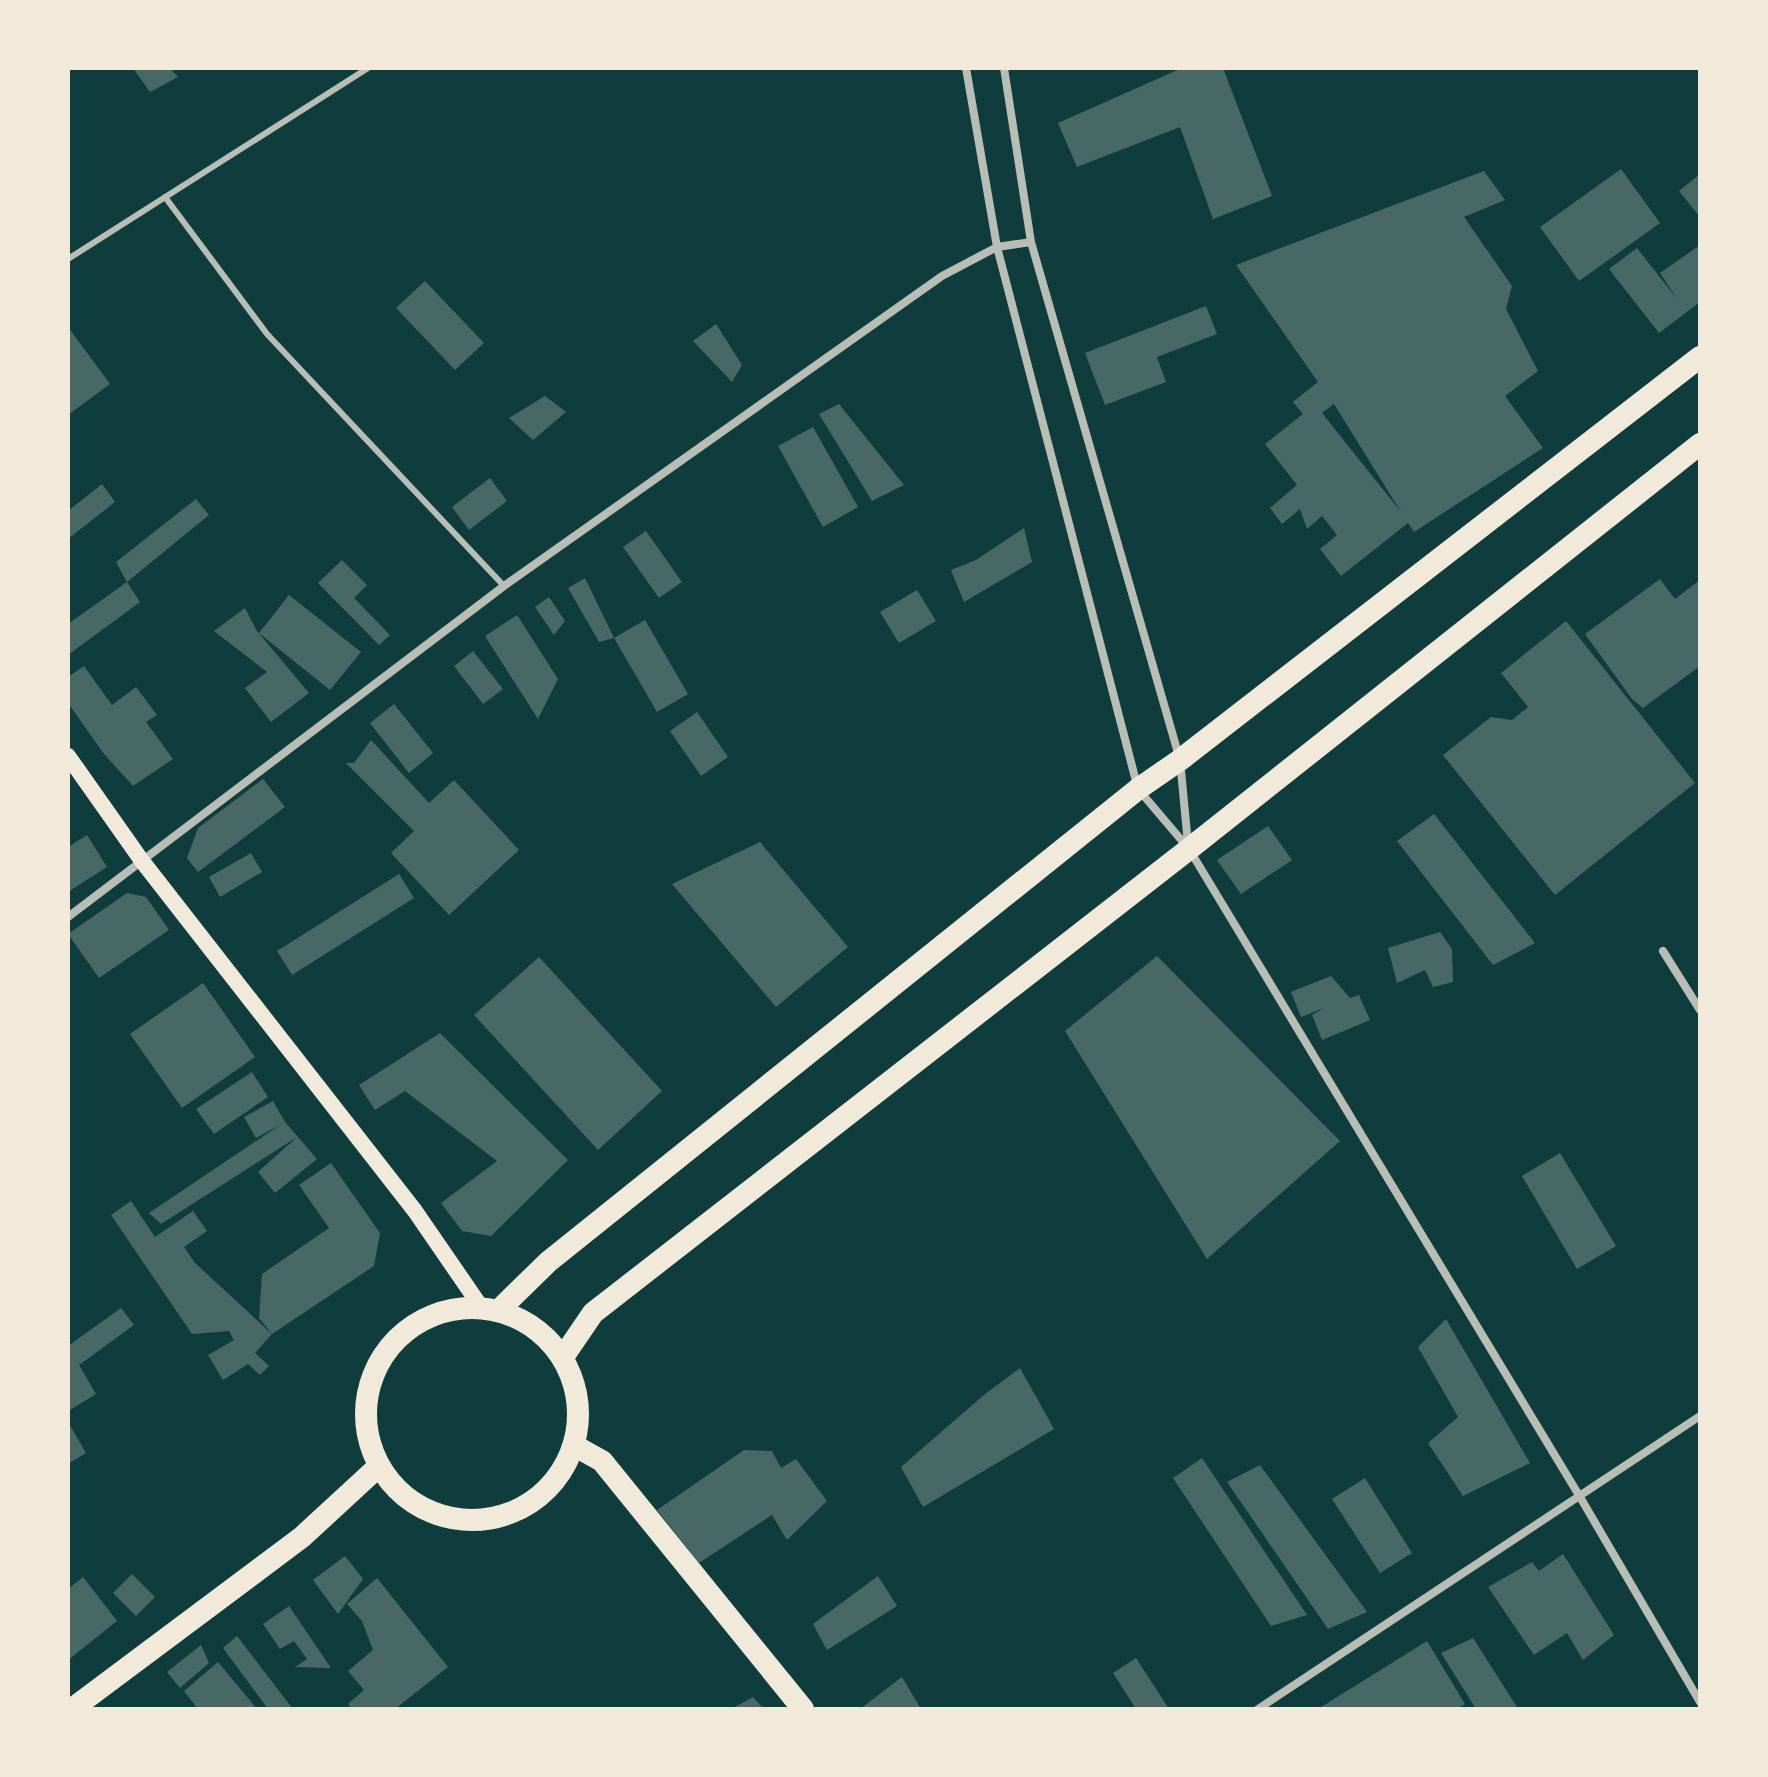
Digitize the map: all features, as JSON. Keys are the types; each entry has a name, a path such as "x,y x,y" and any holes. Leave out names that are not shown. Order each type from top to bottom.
{"highway":[{"path":"490,1308 1138,789 1180,760 1700,357"},
{"path":"563,1357 593,1313 1189,849 1700,444"},
{"path":"490,1308 523,1320 546,1336 563,1357 576,1385 580,1416 575,1446 559,1478 533,1503 501,1517 477,1520 466,1521 431,1513 401,1493 379,1466 367,1435 366,1402 374,1370 392,1342 417,1321 448,1309 490,1308"},
{"path":"575,1446 602,1461 803,1709"},
{"path":"72,1709 302,1537 379,1466"}],"main road":[{"path":"68,756 142,861 490,1308"}],"street":[{"path":"966,68 997,247 1138,789 1189,849 1580,1497 1700,1702"},
{"path":"1004,68 1031,242 1180,760 1189,849"},
{"path":"68,917 504,586 942,276 997,247 1031,242"},
{"path":"1663,951 1700,1010"},
{"path":"1258,1709 1700,1416"}],"lane":[{"path":"68,259 368,68"},
{"path":"165,197 267,334 504,586"}],"building":[{"path":"133,68 170,68 178,77 150,92"},
{"path":"1182,68 1223,68 1272,196 1213,219 1180,127 1077,167 1058,123"},
{"path":"1621,169 1660,223 1579,281 1540,227"},
{"path":"1484,171 1505,200 1464,217 1512,286 1506,309 1538,371 1505,396 1543,448 1414,532 1408,523 1341,576 1320,549 1337,535 1322,516 1307,529 1300,509 1282,524 1270,508 1297,485 1265,444 1303,414 1293,402 1318,382 1236,265","holes":["1334,404 1401,512 1322,413"]},
{"path":"1700,174 1700,217 1679,191"},
{"path":"1700,245 1700,302 1659,333 1609,269 1637,248 1677,299 1660,273"},
{"path":"425,281 484,343 455,370 396,308"},
{"path":"1206,306 1217,334 1157,357 1166,382 1105,405 1085,353"},
{"path":"716,324 742,365 732,382 693,341"},
{"path":"68,327 110,384 68,415"},
{"path":"545,396 566,412 533,440 509,418"},
{"path":"839,404 904,485 872,501 819,414"},
{"path":"813,427 858,507 823,527 778,446"},
{"path":"490,478 507,501 469,530 452,507"},
{"path":"102,484 115,502 68,539 68,511"},
{"path":"196,499 209,515 127,582 116,562"},
{"path":"1024,528 1032,562 964,602 951,570 976,560"},
{"path":"646,531 682,582 659,598 623,547"},
{"path":"342,560 367,585 354,598 390,635 379,645 318,583"},
{"path":"585,578 614,638 599,642 568,588"},
{"path":"1660,579 1675,599 1700,580 1700,666 1643,708 1632,699 1585,634"},
{"path":"127,582 140,602 68,655 68,624"},
{"path":"917,590 936,621 899,643 880,612"},
{"path":"289,595 361,652 330,690 259,633"},
{"path":"549,597 565,621 554,635 535,607"},
{"path":"245,608 257,631 309,693 271,722 245,688 267,672 214,631"},
{"path":"517,615 558,679 538,719 485,636"},
{"path":"645,620 688,694 657,712 614,638"},
{"path":"1566,621 1695,783 1555,895 1443,755 1491,717 1512,720 1528,707 1501,673"},
{"path":"473,651 503,689 483,704 454,666"},
{"path":"84,666 112,705 136,687 157,715 146,722 173,759 133,786 104,754 68,703 68,677"},
{"path":"394,704 433,753 409,773 370,723"},
{"path":"697,712 728,757 701,776 670,731"},
{"path":"371,740 429,803 454,780 519,850 449,915 391,853 414,831 346,763 354,763"},
{"path":"263,779 285,807 198,872 187,858 198,828"},
{"path":"1434,814 1535,943 1493,965 1397,841"},
{"path":"1268,826 1292,860 1241,894 1217,860"},
{"path":"87,835 107,867 68,892 68,847"},
{"path":"760,842 848,947 776,1007 672,884"},
{"path":"251,853 262,872 220,897 209,877"},
{"path":"399,874 414,898 292,975 277,951"},
{"path":"127,893 146,897 169,930 99,978 68,934"},
{"path":"1440,932 1452,949 1453,982 1433,987 1425,970 1397,983 1388,948"},
{"path":"1157,956 1340,1141 1207,1259 1065,1031"},
{"path":"539,957 662,1091 598,1150 474,1015"},
{"path":"1331,976 1350,998 1359,995 1370,1020 1322,1040 1312,1015 1324,1008 1301,1017 1291,992"},
{"path":"203,983 255,1057 182,1108 130,1034"},
{"path":"440,1033 568,1160 491,1236 462,1231 441,1203 497,1161 405,1091 375,1110 359,1085"},
{"path":"252,1072 268,1097 214,1134 196,1109"},
{"path":"273,1101 285,1122 317,1159 275,1193 258,1172 297,1137 161,1224 149,1213 280,1125 256,1138 244,1117"},
{"path":"1560,1153 1616,1246 1577,1269 1522,1176"},
{"path":"331,1163 380,1233 374,1266 272,1334 259,1318 262,1274 329,1228 299,1185"},
{"path":"131,1201 155,1237 193,1211 207,1231 184,1247 195,1263 272,1334 255,1353 269,1366 260,1375 248,1364 223,1380 208,1355 234,1340 229,1331 192,1334 111,1215"},
{"path":"121,1308 134,1325 79,1365 96,1394 68,1411 68,1346"},
{"path":"1446,1319 1530,1463 1463,1496 1428,1443 1458,1417 1418,1347"},
{"path":"1020,1368 1054,1429 923,1507 901,1467"},
{"path":"68,1422 86,1453 68,1464"},
{"path":"744,1450 772,1451 781,1468 796,1459 827,1501 787,1540 772,1515 699,1563 657,1510"},
{"path":"1202,1458 1307,1615 1271,1626 1173,1478"},
{"path":"1260,1465 1367,1612 1328,1629 1227,1482"},
{"path":"1365,1478 1412,1553 1380,1573 1332,1499"},
{"path":"1563,1554 1614,1635 1583,1660 1567,1633 1534,1655 1488,1587 1532,1562 1539,1571"},
{"path":"345,1556 363,1579 338,1614 313,1580"},
{"path":"132,1574 155,1597 136,1616 113,1593"},
{"path":"878,1576 897,1606 827,1650 813,1624"},
{"path":"83,1577 117,1621 68,1660 68,1589"},
{"path":"377,1578 448,1667 395,1709 352,1709 348,1704 364,1690 348,1671 373,1650 362,1621 347,1604"},
{"path":"289,1606 331,1668 295,1667 307,1659 294,1641 280,1649 263,1624"},
{"path":"237,1636 293,1709 268,1709 223,1648"},
{"path":"1473,1638 1517,1707 1476,1709 1441,1653"},
{"path":"1427,1641 1465,1704 1457,1709 1318,1709"},
{"path":"201,1645 209,1663 180,1688 167,1672"},
{"path":"1136,1658 1169,1709 1136,1709 1113,1673"},
{"path":"218,1662 257,1709 198,1709 184,1691"},
{"path":"902,1677 921,1709 860,1709"},
{"path":"753,1697 764,1709 731,1709"}]}
